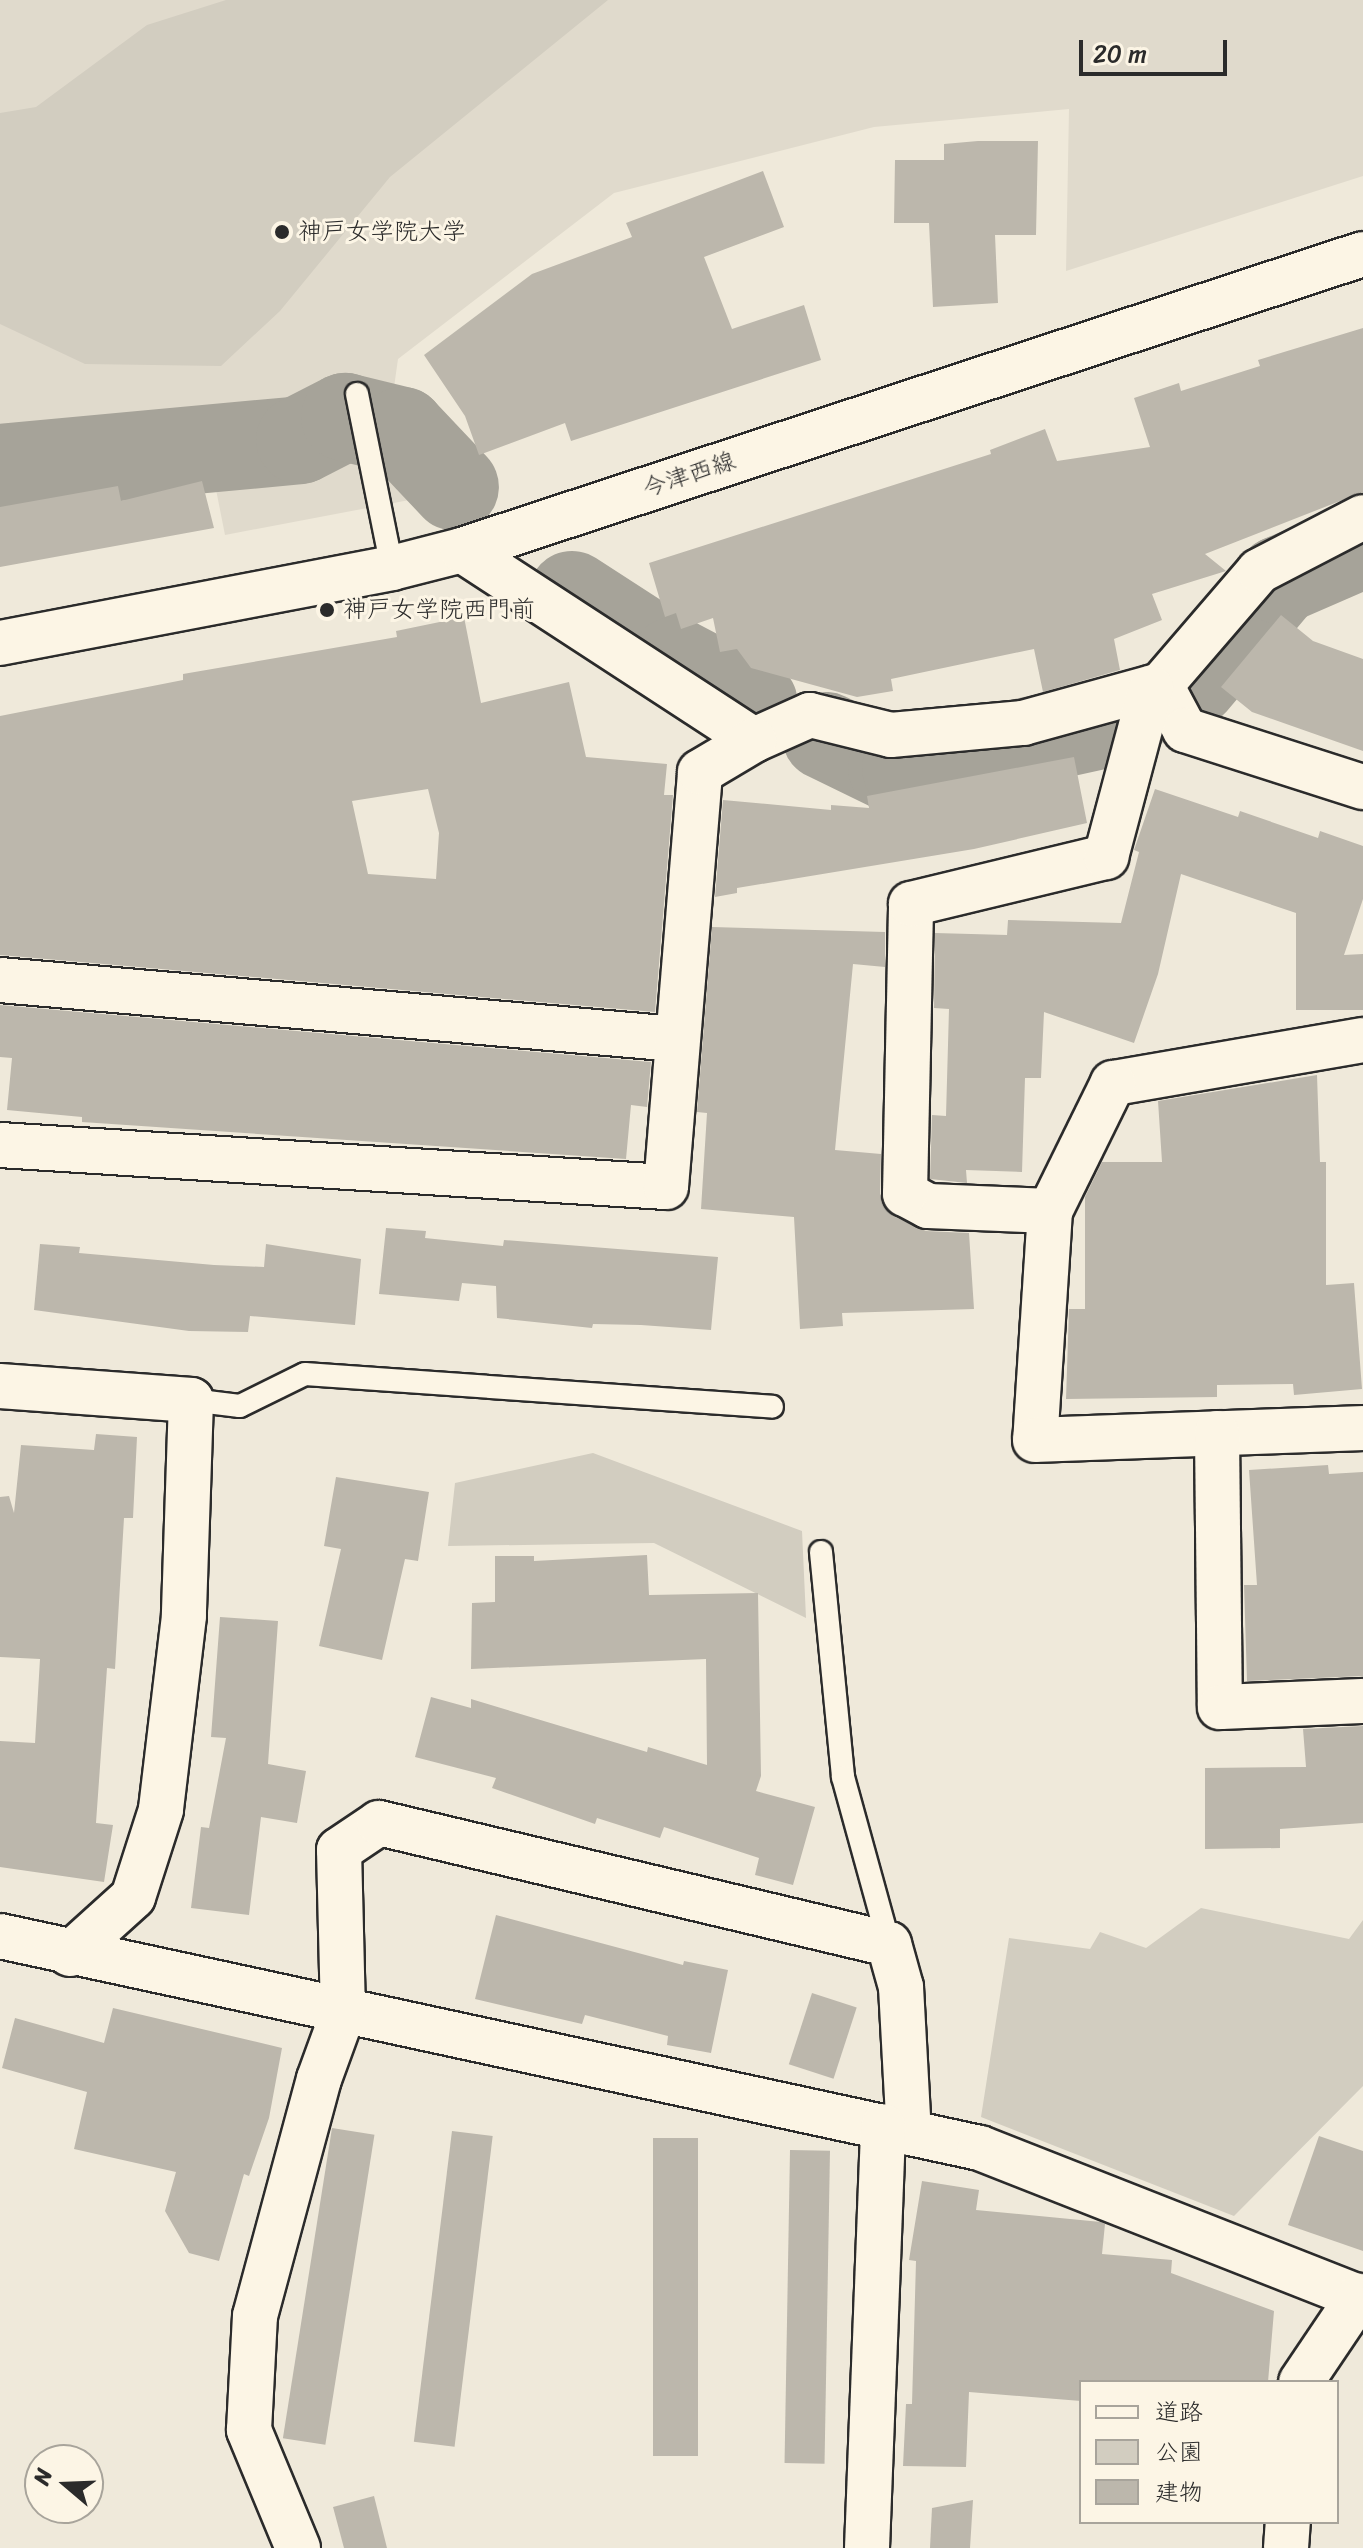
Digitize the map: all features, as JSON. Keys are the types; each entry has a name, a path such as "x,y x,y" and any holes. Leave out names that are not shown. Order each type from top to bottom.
{"street":[{"name":"今津西線","path":"0,643 392,568 462,550 1363,254"},
{"path":"1050,1211 928,1206 905,1194 911,904 1106,857 1156,686 1259,571 1363,517"},
{"path":"462,550 754,740"},
{"path":"0,1145 666,1187 700,772 754,740 810,715 891,735 1023,723 1156,686"},
{"path":"1156,686 1185,730 1363,787"},
{"path":"0,980 676,1039"},
{"path":"1363,1040 1113,1083 1050,1211 1035,1440 1363,1428"},
{"path":"0,1386 191,1400 184,1616 161,1810 133,1897 70,1954"},
{"path":"1217,1433 1220,1707 1363,1701"},
{"path":"298,2548 249,2430 255,2316 319,2079 343,2013 339,1850 379,1823 889,1944 901,1987 896,2129 867,2548"},
{"path":"0,1936 70,1954 980,2148 1361,2298 1302,2380"},
{"path":"1286,2548 1288,2524"}],"lane":[{"path":"357,394 392,568"},
{"path":"191,1400 240,1406 305,1374 772,1407"},
{"path":"821,1552 843,1777 889,1944"}],"shaded area":[{"name":"神戸女学院大学","path":"0,0 1363,0 1363,176 1066,271 1069,109 874,127 614,193 398,359 387,437 441,494 225,535 206,439 0,457"}],"green space":[{"path":"226,0 608,0 390,177 280,311 221,366 85,364 0,324 0,113 36,107 147,25"},
{"path":"593,1453 802,1531 806,1618 654,1543 448,1546 455,1483"},
{"path":"1201,1908 1349,1939 1363,1920 1363,2086 1234,2216 981,2117 1009,1938 1090,1949 1100,1932 1146,1948"}],"building":[{"path":"1038,141 1036,235 995,235 998,303 933,307 929,223 894,223 895,160 944,160 944,144"},
{"path":"763,171 784,227 704,257 732,329 804,305 821,360 571,441 565,423 479,455 465,416 424,355 532,274 632,237 626,223"},
{"path":"1363,328 1363,492 1205,554 1226,571 1152,594 1162,620 1114,639 1120,670 1043,692 1034,649 891,679 893,691 857,697 751,668 737,649 720,652 713,618 681,629 676,613 665,617 649,563 991,454 990,450 1045,429 1057,461 1150,447 1134,398 1179,383 1181,391 1260,366 1258,360"},
{"path":"202,481 214,528 0,567 0,507 118,486 121,501"},
{"path":"1281,615 1313,641 1363,659 1363,751 1252,712 1221,687"},
{"path":"464,617 481,703 569,682 586,757 667,764 664,795 673,795 655,1012 0,955 0,716 183,680 183,674 397,637 396,631","holes":["428,789 439,833 436,879 368,874 352,801"]},
{"path":"1074,757 1087,823 974,849 737,888 737,893 715,897 723,800 831,810 831,805 869,808 867,796"},
{"path":"1155,789 1238,817 1240,811 1318,838 1320,831 1363,846 1363,899 1344,955 1363,954 1363,1010 1296,1010 1296,913 1181,874 1158,974 1134,1043 1044,1012 1041,1078 1025,1078 1022,1172 966,1170 967,1183 930,1179 932,1115 946,1116 949,1009 934,1008 935,933 1007,935 1008,920 1121,923 1139,852 1134,850"},
{"path":"712,927 885,932 885,967 853,964 835,1150 881,1154 880,1194 893,1216 926,1231 969,1233 974,1309 842,1313 843,1326 800,1329 794,1217 701,1209 707,1113 697,1112"},
{"path":"0,1005 651,1062 647,1107 631,1105 626,1159 82,1122 82,1117 7,1110 12,1058 0,1057"},
{"path":"1317,1075 1320,1162 1326,1162 1326,1285 1354,1283 1362,1389 1294,1395 1293,1384 1217,1385 1217,1397 1066,1399 1069,1309 1085,1309 1085,1197 1102,1162 1162,1162 1158,1101"},
{"path":"386,1228 426,1231 425,1238 503,1246 504,1240 718,1257 711,1330 593,1324 592,1328 497,1318 496,1286 462,1283 459,1301 379,1294"},
{"path":"40,1244 80,1247 79,1253 214,1265 264,1267 266,1244 361,1259 355,1325 250,1316 248,1332 189,1331 34,1310"},
{"path":"96,1434 137,1437 133,1518 124,1518 115,1669 107,1668 96,1823 113,1825 104,1882 0,1867 0,1741 35,1743 40,1659 0,1657 0,1497 9,1496 14,1513 21,1445 94,1450"},
{"path":"1328,1465 1329,1474 1363,1472 1363,1676 1247,1681 1244,1585 1257,1585 1249,1470"},
{"path":"336,1477 429,1492 418,1561 405,1559 382,1660 319,1646 341,1549 324,1546"},
{"path":"647,1555 649,1595 758,1593 761,1776 756,1791 815,1807 793,1885 755,1875 759,1858 664,1827 660,1838 597,1818 595,1824 492,1788 496,1778 415,1757 431,1697 471,1708 471,1699 647,1752 648,1747 707,1765 706,1659 471,1669 472,1603 495,1602 495,1556 534,1556 534,1561"},
{"path":"220,1617 278,1621 268,1764 306,1771 297,1823 261,1817 249,1915 191,1908 201,1827 209,1828 226,1738 211,1737"},
{"path":"1363,1726 1363,1823 1280,1829 1280,1848 1205,1849 1205,1768 1306,1767 1303,1729"},
{"path":"496,1915 683,1965 684,1961 728,1970 711,2053 667,2045 668,2036 585,2015 582,2024 475,1999"},
{"path":"812,1993 857,2008 834,2079 789,2064"},
{"path":"113,2008 282,2048 269,2118 249,2176 244,2174 219,2261 189,2253 165,2211 176,2172 74,2149 87,2092 2,2068 15,2018 104,2043"},
{"path":"332,2128 374,2135 325,2445 283,2438"},
{"path":"452,2131 493,2136 455,2447 414,2442"},
{"path":"1319,2136 1363,2151 1363,2251 1288,2225"},
{"path":"653,2138 698,2138 698,2456 653,2456"},
{"path":"790,2150 830,2151 825,2464 785,2463"},
{"path":"922,2181 979,2190 976,2210 1101,2222 1105,2224 1102,2254 1172,2260 1171,2273 1274,2311 1268,2380 1079,2380 1079,2401 969,2392 966,2467 903,2466 906,2404 912,2404 916,2261 909,2260"},
{"path":"374,2496 387,2548 344,2548 333,2507"},
{"path":"973,2500 970,2548 930,2548 932,2508"}],"waterway":[{"path":"0,468 300,440 345,417 402,431 455,487"},
{"path":"1193,683 1280,580 1363,544"},
{"path":"572,595 674,661 754,703"},
{"path":"826,736 892,768 906,768 1125,720"}],"place":[{"name":"神戸女学院大学","path":"282,232"},
{"name":"神戸女学院西門前","path":"327,610"}]}
